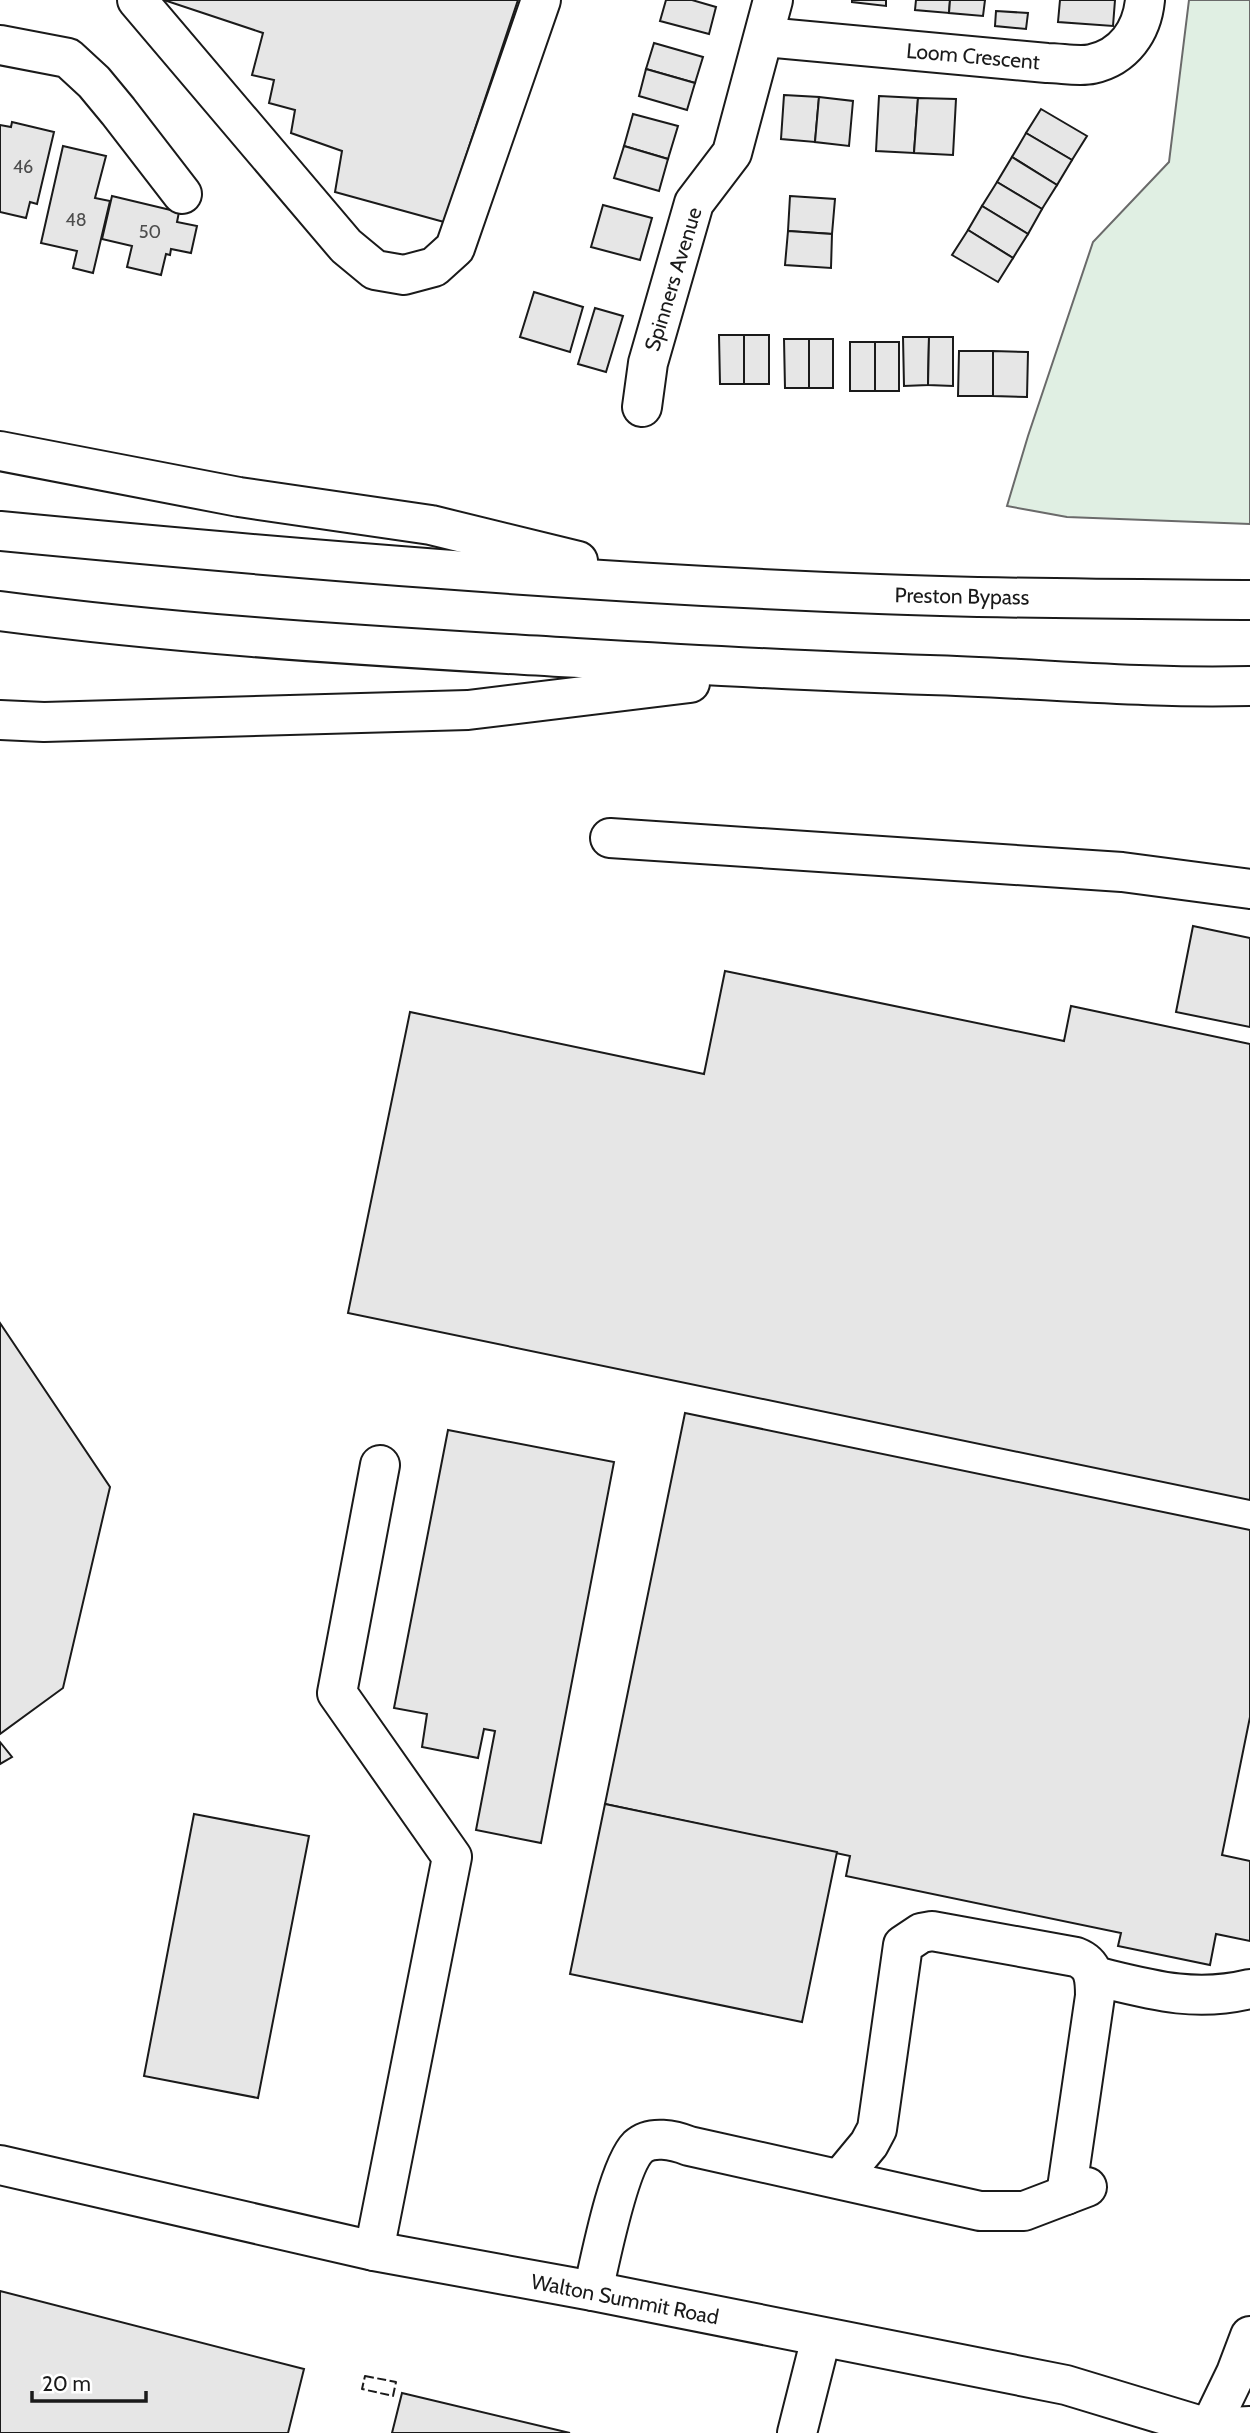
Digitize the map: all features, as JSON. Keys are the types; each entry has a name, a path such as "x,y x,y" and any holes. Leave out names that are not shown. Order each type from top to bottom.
{"main road":[{"path":"137,0 346,246 375,270 404,275 434,267 455,248 541,0"},
{"name":"Spinners Avenue","path":"642,408 648,363 694,203 732,153 773,0"},
{"name":"Loom Crescent","path":"765,37 1091,65 1119,53 1133,40 1144,14 1145,0"},
{"path":"0,45 68,58 94,82 181,194"},
{"path":"0,451 239,497 431,525 675,584"},
{"path":"0,531 435,569 675,584"},
{"name":"Preston Bypass","path":"675,584 881,594 1250,600"},
{"path":"0,611 96,624 402,648 789,671 979,676 1207,687 1250,686"},
{"path":"0,720 58,722 468,710 789,671"},
{"path":"610,838 1122,872 1250,889"},
{"path":"374,2251 452,1857 337,1693 380,1465"},
{"path":"593,2291 626,2165 638,2147 651,2141 674,2140 690,2146 980,2211 1024,2211 1076,2191 1095,1996 1094,1976 1085,1960 932,1931 921,1933 903,1945 877,2129 869,2144 840,2179"},
{"path":"1094,1976 1171,1995 1202,1996 1250,1989"},
{"name":"Walton Summit Road","path":"0,2165 374,2251 593,2291 1066,2385 1208,2430 1250,2426"},
{"path":"1208,2430 1236,2373 1250,2336"},
{"path":"797,2433 821,2337"}],"green space":[{"path":"1189,0 1250,0 1250,524 1067,517 1007,506 1093,242 1169,162"}],"building":[{"path":"164,0 518,0 444,222 335,192 342,151 291,133 295,110 269,103 274,80 252,75 263,33"},
{"path":"666,0 692,0 716,7 709,34 660,21"},
{"path":"886,0 886,6 852,2"},
{"path":"916,0 950,0 949,13 915,10"},
{"path":"950,0 985,0 983,16 949,13"},
{"path":"1060,0 1115,0 1113,26 1058,22"},
{"path":"996,11 1028,13 1026,29 995,26"},
{"path":"654,43 703,57 695,83 646,69"},
{"path":"646,69 695,83 687,110 639,96"},
{"path":"784,95 819,97 815,142 781,139"},
{"path":"879,96 918,98 914,153 876,151"},
{"path":"819,97 853,101 849,146 815,142"},
{"path":"918,98 956,99 953,155 914,153"},
{"path":"1041,109 1087,136 1072,160 1026,133"},
{"path":"633,114 678,126 668,159 624,146"},
{"path":"12,122 54,132 37,204 30,202 26,218 0,212 0,125 11,127"},
{"path":"1026,133 1072,160 1057,185 1012,157"},
{"path":"63,146 106,156 95,198 110,201 93,273 73,268 77,251 41,243"},
{"path":"624,146 668,159 659,191 614,178"},
{"path":"1012,157 1057,185 1042,209 997,182"},
{"path":"997,182 1042,209 1028,234 982,206"},
{"path":"112,196 179,212 177,222 197,226 191,253 171,249 170,255 166,254 161,275 127,267 132,246 102,239"},
{"path":"790,196 835,199 832,234 788,231"},
{"path":"603,205 652,218 640,260 591,247"},
{"path":"982,206 1028,234 1013,258 968,230"},
{"path":"968,230 1013,258 998,282 952,255"},
{"path":"788,231 832,234 831,268 785,265"},
{"path":"534,292 583,307 570,352 520,337"},
{"path":"595,308 623,316 606,372 578,364"},
{"path":"719,335 744,335 744,384 720,384"},
{"path":"744,335 769,335 769,384 744,384"},
{"path":"903,337 929,337 928,385 904,386"},
{"path":"929,337 953,337 953,386 928,385"},
{"path":"784,339 809,339 809,388 785,388"},
{"path":"809,339 833,339 833,388 809,388"},
{"path":"850,342 875,342 875,391 850,391"},
{"path":"875,342 899,342 899,391 875,391"},
{"path":"959,351 993,351 993,396 958,396"},
{"path":"993,351 1028,352 1027,397 993,396"},
{"path":"1193,926 1250,938 1250,1027 1176,1012"},
{"path":"725,971 1064,1041 1071,1006 1250,1044 1250,1500 348,1313 410,1012 704,1074"},
{"path":"0,1323 110,1487 63,1688 0,1734"},
{"path":"685,1413 1250,1530 1250,1717 1222,1855 1250,1861 1250,1941 1216,1934 1210,1965 1118,1946 1121,1933 846,1876 850,1856 605,1804"},
{"path":"448,1430 614,1462 541,1843 476,1830 495,1731 484,1729 478,1758 422,1747 427,1714 394,1708"},
{"path":"0,1742 12,1757 0,1764"},
{"path":"605,1804 837,1852 802,2022 570,1974"},
{"path":"194,1814 309,1836 258,2098 144,2076"},
{"path":"0,2291 304,2369 288,2433 0,2433"},
{"path":"402,2393 570,2433 392,2433"}],"fence":[{"path":"365,2376 396,2382 393,2396 362,2389 365,2376"}]}
